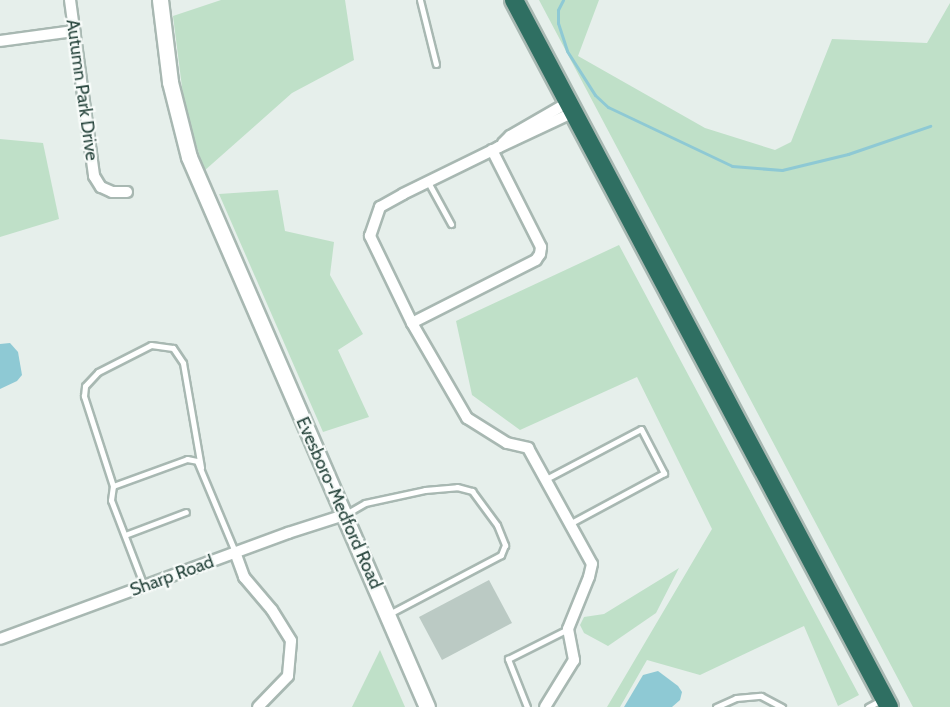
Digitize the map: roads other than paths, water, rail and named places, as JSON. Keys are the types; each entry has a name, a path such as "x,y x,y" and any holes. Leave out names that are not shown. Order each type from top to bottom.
{"highway":[{"path":"514,0 886,703"}],"street":[{"name":"Autumn Park Drive","path":"70,0 94,176 101,187 106,190 127,192"},
{"name":"Evesboro-Medford Road","path":"160,0 170,82 182,133 208,204 427,707"},
{"path":"0,41 74,31"},
{"path":"545,707 574,660 568,629 589,578 592,564 572,523 528,448 507,442 467,418 412,323 370,236 380,207 495,149 514,142 571,107"},
{"path":"412,323 536,260 540,254 541,247 495,149"},
{"name":"Sharp Road","path":"0,639 236,552 344,515"},
{"path":"236,552 244,577 272,610 291,641 288,676 258,707"}],"lane":[{"path":"420,0 436,64"},
{"path":"428,182 450,224"},
{"path":"144,586 111,500 113,486 84,396 85,386 98,372 151,345 173,348 183,363 201,467"},
{"path":"546,479 641,429 664,473 572,523"},
{"path":"113,486 187,459 197,461 236,552"},
{"path":"344,515 365,503 425,490 457,487 472,491 497,525 505,545 501,555 387,615"},
{"path":"125,535 186,512"},
{"path":"527,707 508,659 568,629"},
{"path":"716,707 736,698 761,696 782,707"},
{"path":"868,707 886,703"}],"water":[{"path":"10,343 18,352 22,375 17,381 0,389 0,344"},
{"path":"658,671 678,686 682,692 680,700 672,707 624,707 643,675"}],"waterway":[{"path":"563,0 558,10 558,23 567,51 595,95 608,107 732,166 782,170 848,154 930,126"}]}
